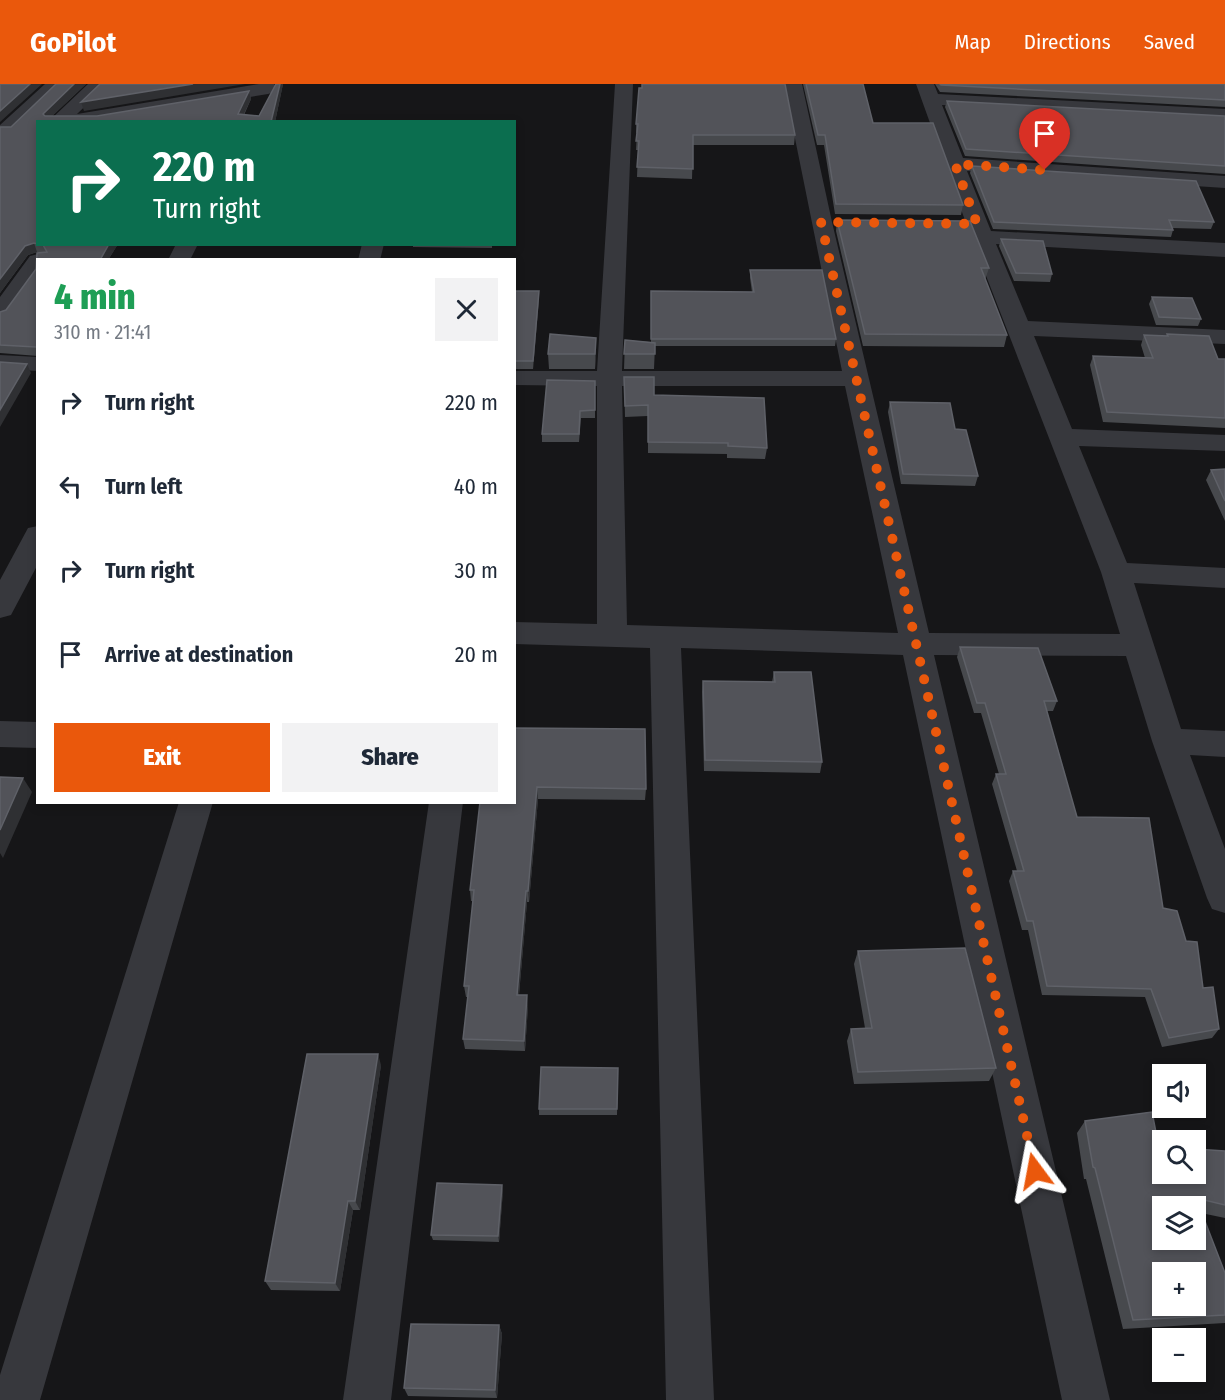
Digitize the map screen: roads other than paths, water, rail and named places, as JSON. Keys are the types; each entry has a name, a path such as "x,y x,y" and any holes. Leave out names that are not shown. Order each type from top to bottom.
{"street":[{"path":"3,130 56,84"},
{"path":"59,120 99,84"},
{"path":"190,100 205,84"},
{"path":"612,634 609,379 624,84"},
{"path":"793,84 832,222 858,379 915,644 1086,1400"},
{"path":"84,120 143,115 190,100 268,88 260,105"},
{"path":"1225,115 927,92 955,164 971,228 1020,328 1116,572 1168,741 1218,854 1225,898"},
{"path":"3,130 36,125"},
{"path":"955,164 1225,182"},
{"path":"971,228 1225,250"},
{"path":"0,313 36,263"},
{"path":"1020,328 1225,337"},
{"path":"0,362 36,364"},
{"path":"516,378 858,379"},
{"path":"1062,436 1225,443"},
{"path":"0,609 36,539"},
{"path":"1116,572 1225,578"},
{"path":"516,633 915,644 1140,645"},
{"path":"665,636 690,1400"},
{"path":"0,734 36,735"},
{"path":"1168,741 1225,744"},
{"path":"16,1400 195,804"},
{"path":"367,1400 446,804"}]}
